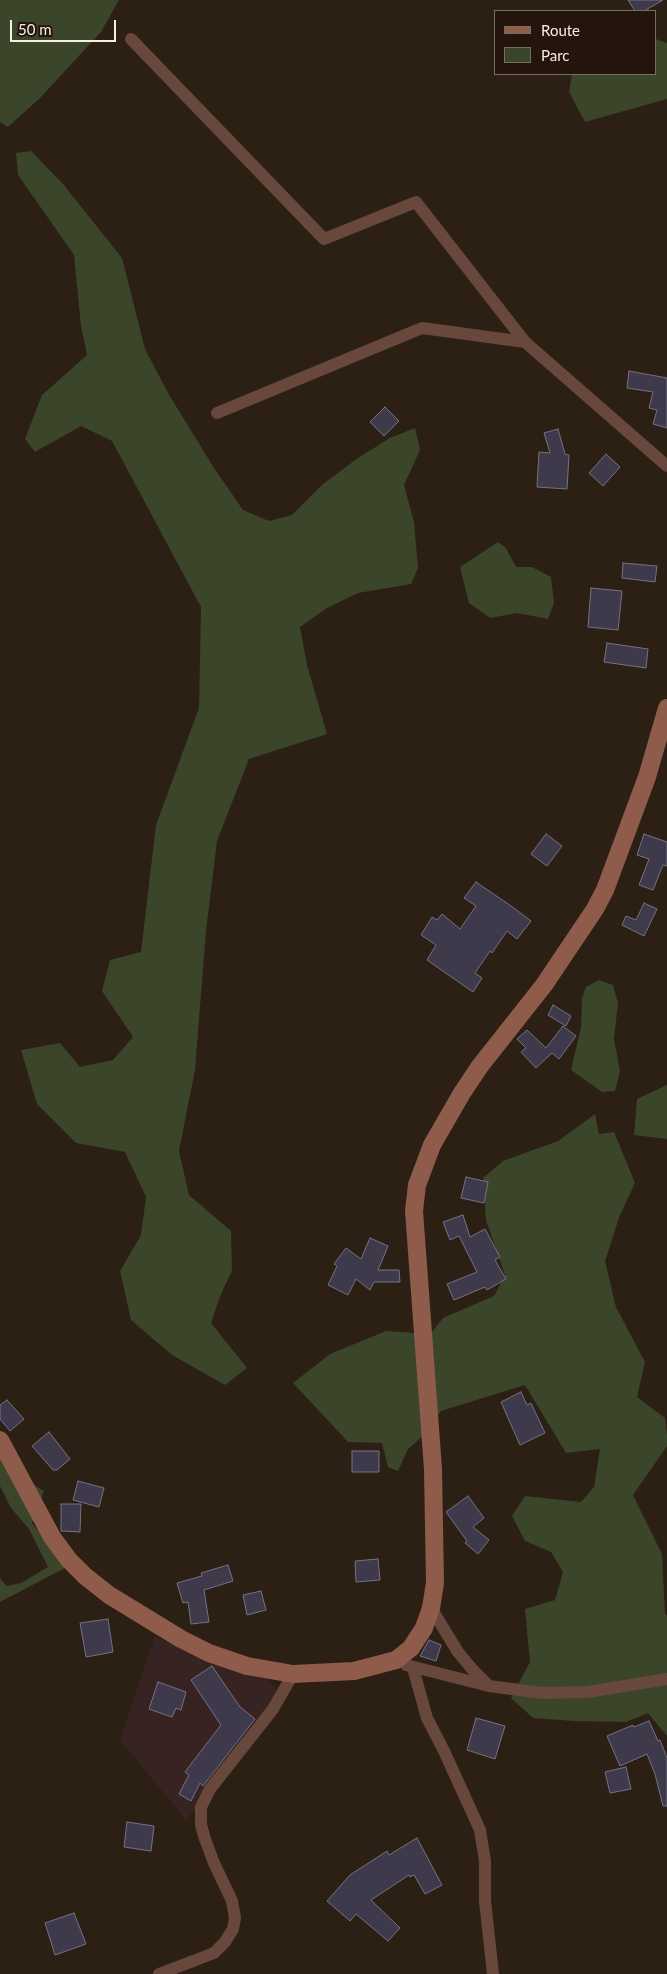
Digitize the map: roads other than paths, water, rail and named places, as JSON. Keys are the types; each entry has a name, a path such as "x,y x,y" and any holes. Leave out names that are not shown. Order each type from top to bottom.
{"street":[{"path":"131,39 324,239 416,202 525,342 667,466"},
{"path":"217,413 422,328 525,342"},
{"path":"0,1440 52,1536 69,1560 85,1576 117,1600 188,1643 247,1666 293,1674 354,1671 396,1660 411,1648 424,1628 431,1608 435,1583 433,1469 414,1212 417,1185 432,1145 462,1093 480,1066 544,985 602,896 647,777 667,708"},
{"path":"431,1608 458,1652 489,1686"},
{"path":"396,1660 413,1668 489,1686 542,1693 588,1692 667,1678"},
{"path":"413,1668 427,1718 480,1830 485,1861 485,1901 493,1974"},
{"path":"159,1974 214,1953 225,1942 233,1929 235,1918 232,1901 214,1863 200,1825 201,1807 214,1783 273,1709 293,1674"}]}
